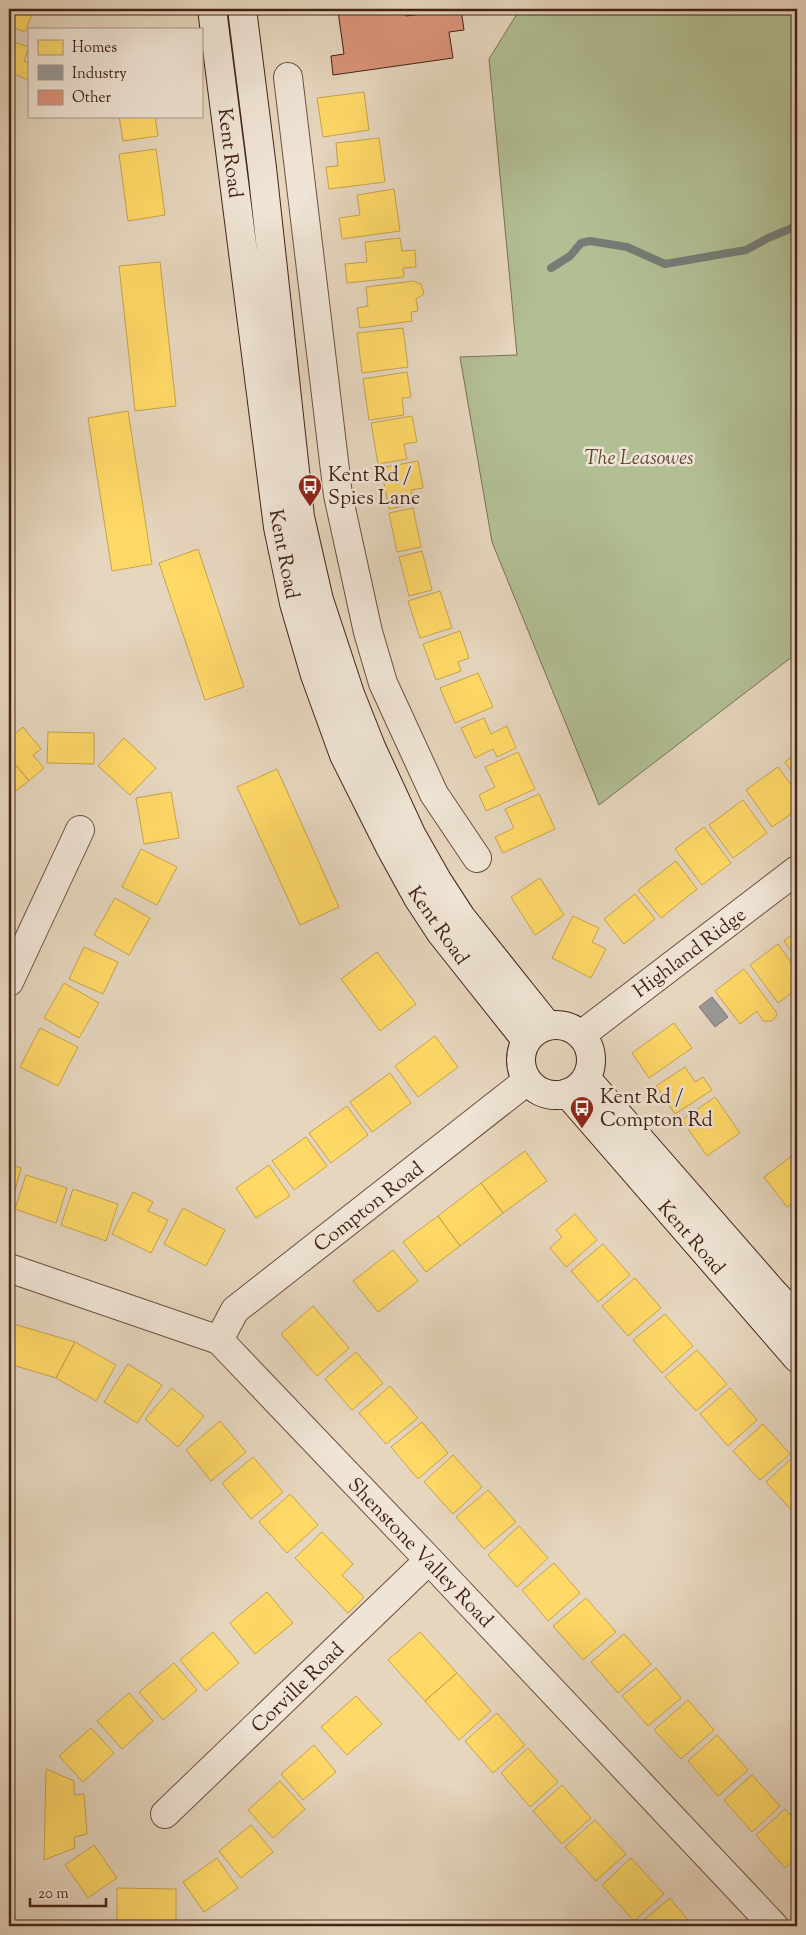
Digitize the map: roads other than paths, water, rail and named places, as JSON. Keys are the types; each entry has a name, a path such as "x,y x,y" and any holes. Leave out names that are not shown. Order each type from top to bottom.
{"street":[{"name":"Kent Road","path":"212,9 278,527 294,603 315,675 344,756 418,898 441,934 537,1033"},
{"name":"Kent Road","path":"242,9 264,187 300,517 319,600 350,694 371,747 412,836 437,880 537,1033"},
{"path":"288,77 338,495 368,632 383,683 434,794 477,858"},
{"path":"350,694 383,683"},
{"path":"9,982 80,830"},
{"name":"Highland Ridge","path":"581,1035 797,870"},
{"path":"566,1026 581,1035 587,1045 590,1067 577,1086 553,1095 539,1091 528,1081 521,1068 521,1054 537,1033 566,1026"},
{"name":"Compton Road","path":"219,1340 235,1310 528,1081"},
{"name":"Kent Road","path":"577,1086 797,1318"},
{"name":"Kent Road","path":"577,1086 797,1358"},
{"name":"Shenstone Valley Road","path":"9,1268 219,1340 774,1926"},
{"name":"Corville Road","path":"165,1814 429,1560"}],"waterway":[{"path":"551,268 570,256 581,243 590,241 627,247 665,264 746,250 797,226"}],"place":[{"name":"Kent Rd / Spies Lane","path":"310,507"},
{"name":"Kent Rd / Compton Rd","path":"582,1129"}],"park label":[{"name":"The Leasowes","path":"639,457"}]}
